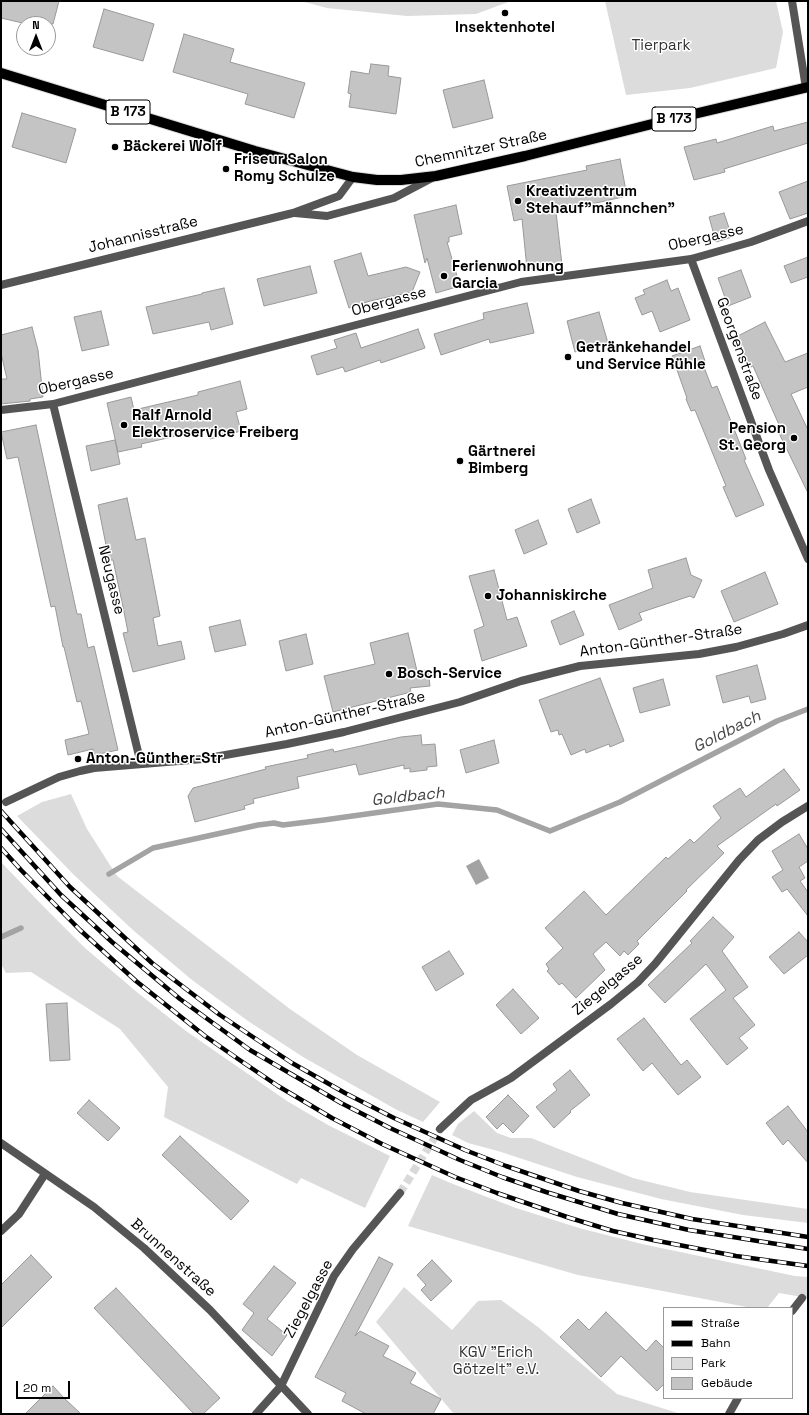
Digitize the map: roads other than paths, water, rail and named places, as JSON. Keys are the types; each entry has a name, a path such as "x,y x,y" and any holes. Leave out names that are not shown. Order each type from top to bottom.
{"main road":[{"name":"Chemnitzer Straße","path":"1,73 255,151 353,177 377,180 400,180 436,176 807,88"}],"street":[{"path":"792,1 807,88"},
{"name":"Johannisstraße","path":"292,213 327,216 394,198 436,176"},
{"name":"Johannisstraße","path":"1,286 292,213 339,196 353,177"},
{"name":"Obergasse","path":"1,410 53,404 521,282 691,259 751,242 808,221"},
{"name":"Georgenstraße","path":"691,259 769,470 808,559"},
{"name":"Neugasse","path":"53,404 141,764"},
{"name":"Anton-Günther-Straße","path":"6,802 59,777 80,771 94,768 203,758 344,732 460,702 521,681 580,666 699,654 736,647 784,634 808,625"},
{"name":"Ziegelgasse","path":"440,1129 471,1100 511,1078 611,1004 638,982 655,964 739,860 758,840 782,822 808,806"},
{"name":"Brunnenstraße","path":"1,1143 94,1207 174,1274 244,1344 308,1414"},
{"path":"1,1231 19,1214 45,1174"},
{"name":"Ziegelgasse","path":"256,1414 281,1386 334,1276 353,1249 400,1193"},
{"path":"793,1310 802,1298"},
{"path":"729,1414 737,1399"}],"waterway":[{"name":"Goldbach","path":"109,874 153,848 258,825 274,823 283,825 438,804 497,810 550,831 620,802 777,721 808,709"},
{"name":"Goldbach","path":"1,937 21,928"}],"tunnel":[{"path":"400,1193 440,1129"},
{"path":"802,1298 808,1290"}],"railway":[{"path":"1,811 70,887 152,963 220,1015 292,1063 345,1093 394,1118 465,1150 579,1191 622,1203 692,1219 808,1237"},
{"path":"1,829 61,895 112,942 180,999 250,1050 341,1103 390,1128 460,1160 502,1177 546,1192 618,1214 689,1230 808,1249"},
{"path":"1,848 80,930 136,981 205,1036 278,1086 332,1118 382,1144 455,1177 497,1193 613,1231 736,1256 808,1266"}],"place":[{"name":"Insektenhotel","path":"505,13"},
{"name":"Bäckerei Wolf","path":"115,147"},
{"name":"Friseur Salon Romy Schulze","path":"226,169"},
{"name":"Kreativzentrum Stehauf\"männchen\"","path":"518,201"},
{"name":"Ferienwohnung Garcia","path":"444,276"},
{"name":"Getränkehandel und Service Rühle","path":"568,357"},
{"name":"Ralf Arnold Elektroservice Freiberg","path":"124,425"},
{"name":"Pension St. Georg","path":"794,438"},
{"name":"Gärtnerei Bimberg","path":"460,461"},
{"name":"Johanniskirche","path":"488,596"},
{"name":"Bosch-Service","path":"389,674"},
{"name":"Anton-Günther-Str","path":"78,759"}],"park label":[{"name":"Tierpark","path":"661,46"},
{"name":"KGV \"Erich Götzelt\" e.V.","path":"496,1362"}]}
